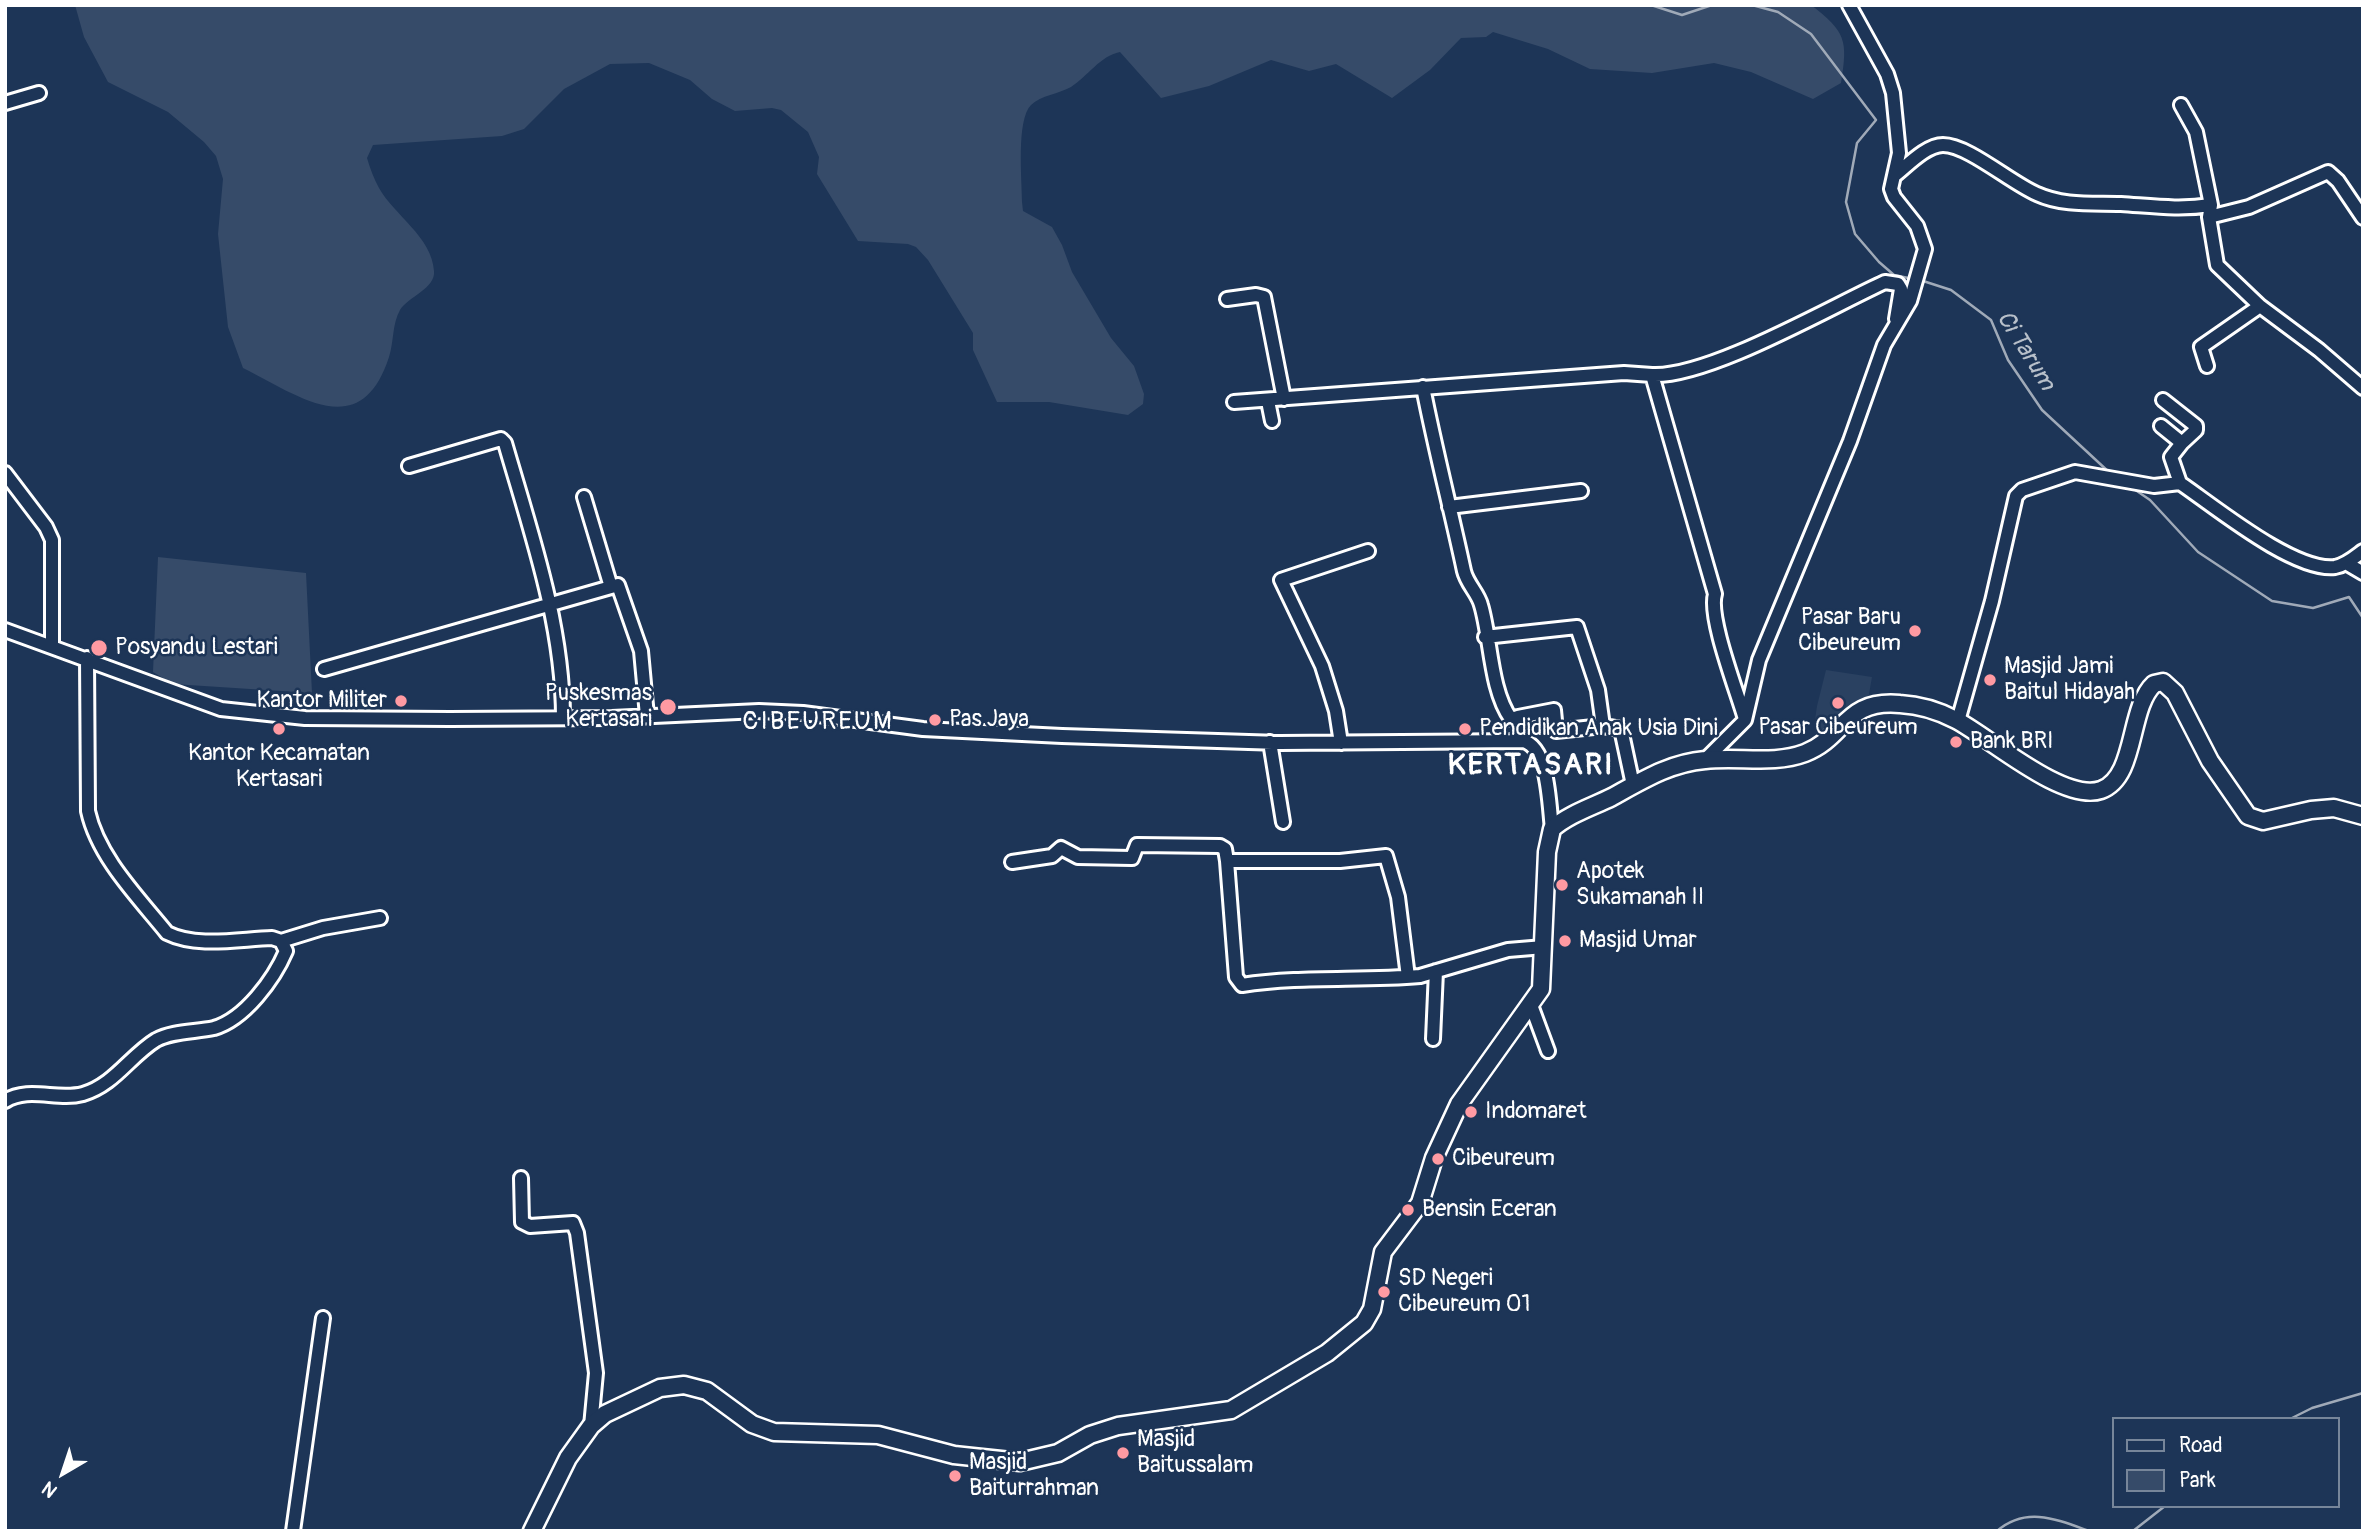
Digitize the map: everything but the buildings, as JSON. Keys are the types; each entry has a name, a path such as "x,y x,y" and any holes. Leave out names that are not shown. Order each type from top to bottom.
{"main road":[{"path":"532,1531 568,1458 591,1426 629,1400 660,1388 684,1384 707,1391 752,1424 774,1432 878,1435 954,1455 1004,1462 1045,1457 1090,1435 1139,1421 1231,1410 1326,1353 1364,1322 1372,1309 1382,1252 1420,1203 1434,1158 1460,1104 1541,989 1548,852 1552,829 1569,817 1680,764 1706,760 1768,761 1792,757 1817,748 1846,719 1866,706 1899,704 1936,711 1958,721 2034,770 2079,791 2091,792 2103,789 2117,776 2144,699 2150,688 2163,682 2175,693 2210,761 2248,816 2263,821 2311,810 2334,808 2363,816"}],"street":[{"path":"1706,760 1745,720 1759,660 1850,441 1884,345 1910,301 1922,258 1925,242 1913,219 1894,197 1894,176 1899,153 1893,93 1887,75 1849,5"},
{"path":"5,103 39,93"},
{"path":"2181,105 2196,132 2217,265 2260,306 2319,350 2363,388"},
{"path":"1894,176 1919,156 1937,146 1946,145 1962,149 2039,196 2063,202 2210,211 2249,206 2328,172 2338,181 2363,218"},
{"path":"1234,402 1624,373 1678,375 1815,317 1885,282 1898,284 1901,289 1894,326"},
{"path":"1227,299 1256,295 1264,297 1284,399"},
{"path":"2207,366 2201,347 2260,306"},
{"path":"1653,375 1715,595 1712,602 1716,619 1745,720"},
{"path":"1423,387 1464,573 1480,601 1485,637 1508,716 1511,719 1554,710 1556,730 1603,726 1621,729 1633,785"},
{"path":"2163,400 2196,426 2196,430 2171,457 2180,482 2277,548 2324,567 2346,563 2363,551"},
{"path":"1268,401 1272,421"},
{"path":"2161,426 2182,443"},
{"path":"409,466 504,440 539,557 562,660 564,718"},
{"path":"5,472 46,527 52,540 52,646"},
{"path":"1958,721 1992,601 2015,496 2022,490 2075,472 2154,486 2180,482"},
{"path":"1449,507 1581,491"},
{"path":"584,497 611,587"},
{"path":"1341,743 1336,711 1322,666 1281,580 1368,551"},
{"path":"2346,563 2363,573"},
{"path":"324,669 618,585 622,589 641,651 647,716"},
{"path":"1485,637 1577,628 1598,690 1603,726"},
{"path":"5,630 88,658 221,709 305,718 564,718 759,711 803,713 923,729 1270,742 1524,741 1534,746 1542,761 1552,829"},
{"path":"88,658 88,811 91,823 119,873 167,933 208,940 272,938 281,941 323,929 380,918"},
{"path":"1518,717 1524,741"},
{"path":"1270,742 1283,822"},
{"path":"1012,862 1052,856 1061,849 1077,857 1132,858 1136,845 1220,846 1225,849 1227,861 1238,983 1409,977 1508,950 1544,947"},
{"path":"1227,861 1340,860 1387,856 1398,897 1409,977"},
{"path":"5,1101 22,1093 72,1097 90,1092 107,1082 156,1040 216,1027 244,1008 273,977 286,951 281,941"},
{"path":"1433,1039 1436,971"},
{"path":"1531,1005 1548,1051"},
{"path":"521,1178 521,1217 526,1225 573,1223 578,1233 596,1373 591,1426"},
{"path":"293,1531 323,1318"}],"shaded area":[{"name":"Pasar Cibeureum","path":"1826,670 1872,677 1868,700 1852,706 1819,738 1815,720"}],"green space":[{"path":"75,5 1811,5 1838,30 1844,56 1841,83 1813,99 1751,72 1714,63 1652,73 1590,69 1548,49 1493,32 1486,37 1461,38 1430,70 1392,98 1336,64 1309,71 1271,60 1209,86 1161,98 1120,52 1113,54 1071,87 1035,102 1026,113 1022,136 1022,202 1023,211 1052,227 1072,272 1111,338 1134,366 1144,394 1143,404 1128,415 1049,402 997,402 973,350 973,333 928,260 916,247 908,244 858,241 817,174 819,157 808,132 781,110 772,108 735,111 712,99 690,80 649,63 610,64 564,89 524,129 502,136 373,145 367,158 375,181 427,247 432,259 433,277 426,287 400,310 389,357 377,384 362,399 345,406 326,406 306,400 243,368 228,327 218,234 223,179 216,156 204,142 168,112 108,82 84,37"},
{"path":"158,557 306,573 312,693 173,684 153,672"}],"waterway":[{"name":"Ci Tarum","path":"1651,5 1682,15 1712,5"},
{"name":"Ci Tarum","path":"1752,5 1778,12 1811,34 1876,120 1857,143 1846,202 1855,234 1879,262 1894,275 1913,279"},
{"name":"Ci Tarum","path":"1920,280 1951,290 1991,320 2008,360 2042,410 2111,474"},
{"name":"Ci Tarum","path":"2131,487 2150,500 2198,552 2272,601 2313,608 2349,597 2363,618"},
{"path":"2294,1417 2312,1408 2363,1393"},
{"path":"2133,1531 2162,1508"},
{"path":"1997,1531 2008,1523 2030,1517 2053,1519 2089,1531"}],"place":[{"name":"Pasar Baru Cibeureum","path":"1915,631"},
{"name":"Posyandu Lestari","path":"99,648"},
{"name":"Masjid Jami Baitul Hidayah","path":"1990,680"},
{"name":"Kantor Militer","path":"401,701"},
{"name":"Pasar Cibeureum","path":"1838,703"},
{"name":"Puskesmas Kertasari","path":"668,707"},
{"name":"Pas Jaya","path":"935,720"},
{"name":"Kantor Kecamatan Kertasari","path":"279,729"},
{"name":"Pendidikan Anak Usia Dini","path":"1465,729"},
{"name":"Bank BRI","path":"1956,742"},
{"name":"Apotek Sukamanah II","path":"1562,885"},
{"name":"Masjid Umar","path":"1565,941"},
{"name":"Indomaret","path":"1471,1112"},
{"name":"Cibeureum","path":"1438,1159"},
{"name":"Bensin Eceran","path":"1408,1210"},
{"name":"SD Negeri Cibeureum 01","path":"1384,1292"},
{"name":"Masjid Baitussalam","path":"1123,1453"},
{"name":"Masjid Baiturrahman","path":"955,1476"}],"district":[{"name":"CIBEUREUM","path":"818,722"},
{"name":"KERTASARI","path":"1531,766"}]}
